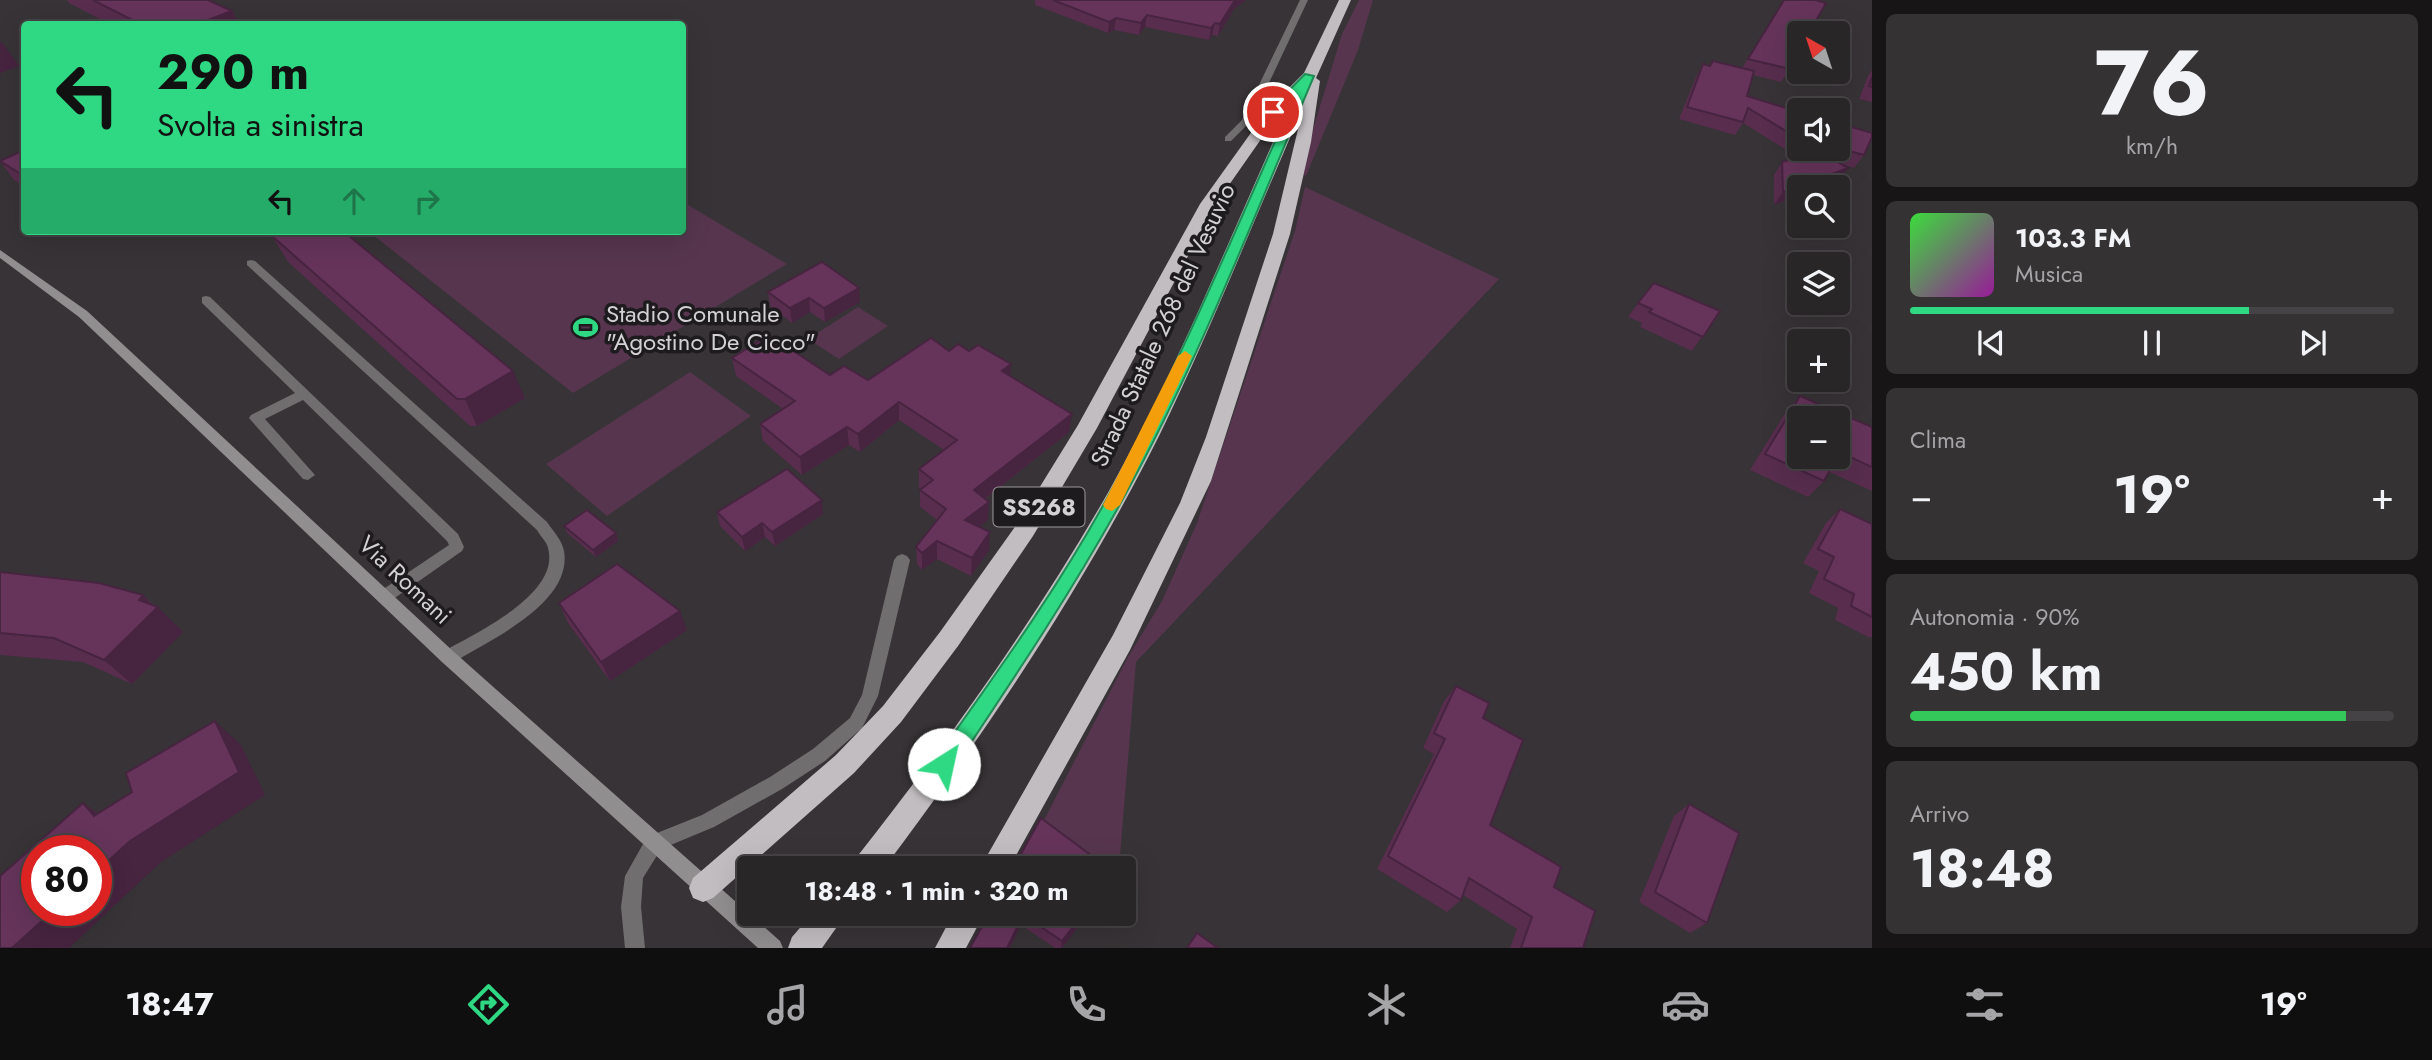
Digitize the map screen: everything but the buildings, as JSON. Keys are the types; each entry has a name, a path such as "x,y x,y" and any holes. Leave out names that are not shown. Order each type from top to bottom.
{"highway":[{"name":"Strada Statale 268 del Vesuvio","path":"875,856 930,785 1044,620 1118,494 1193,340 1345,0"},
{"name":"SS268","path":"1001,856 1147,593 1192,502 1285,226 1302,141 1309,120 1312,71"},
{"name":"SS268","path":"703,888 845,764 892,714 949,639 1025,530 1087,428 1208,204 1240,163 1273,112 1312,71"},
{"path":"803,948 821,926"},
{"path":"950,948 962,926"}],"street":[{"name":"Via Romani","path":"0,253 83,314 449,657 703,888 773,948"}],"lane":[{"path":"1228,139 1246,121 1304,0"},
{"path":"251,263 542,526 556,549 556,574 536,602 449,657"},
{"path":"206,300 453,538 457,547 384,597"},
{"path":"304,394 256,418 308,475"},
{"path":"635,948 631,907 634,876 654,843 708,821 776,783 819,755 856,723 870,696 902,559"}],"shaded area":[{"path":"1359,0 1373,0 1358,50 1306,176 1300,172 1342,34"},
{"path":"1305,187 1499,279 1136,662 1120,856 1080,856 1041,826 1128,657 1162,601 1197,523 1295,231"},
{"name":"Stadio Comunale \"Agostino De Cicco\"","path":"686,204 787,264 573,393 373,235 686,235"},
{"path":"858,307 888,326 839,359 808,339"},
{"path":"690,372 751,416 607,516 546,464"}],"slow traffic":[{"path":"1112,505 1185,356"}],"place":[{"name":"Stadio Comunale \"Agostino De Cicco\"","path":"586,328"}],"route":[{"path":"944,764 1044,620 1118,494 1193,340 1309,76 1273,112"}]}
